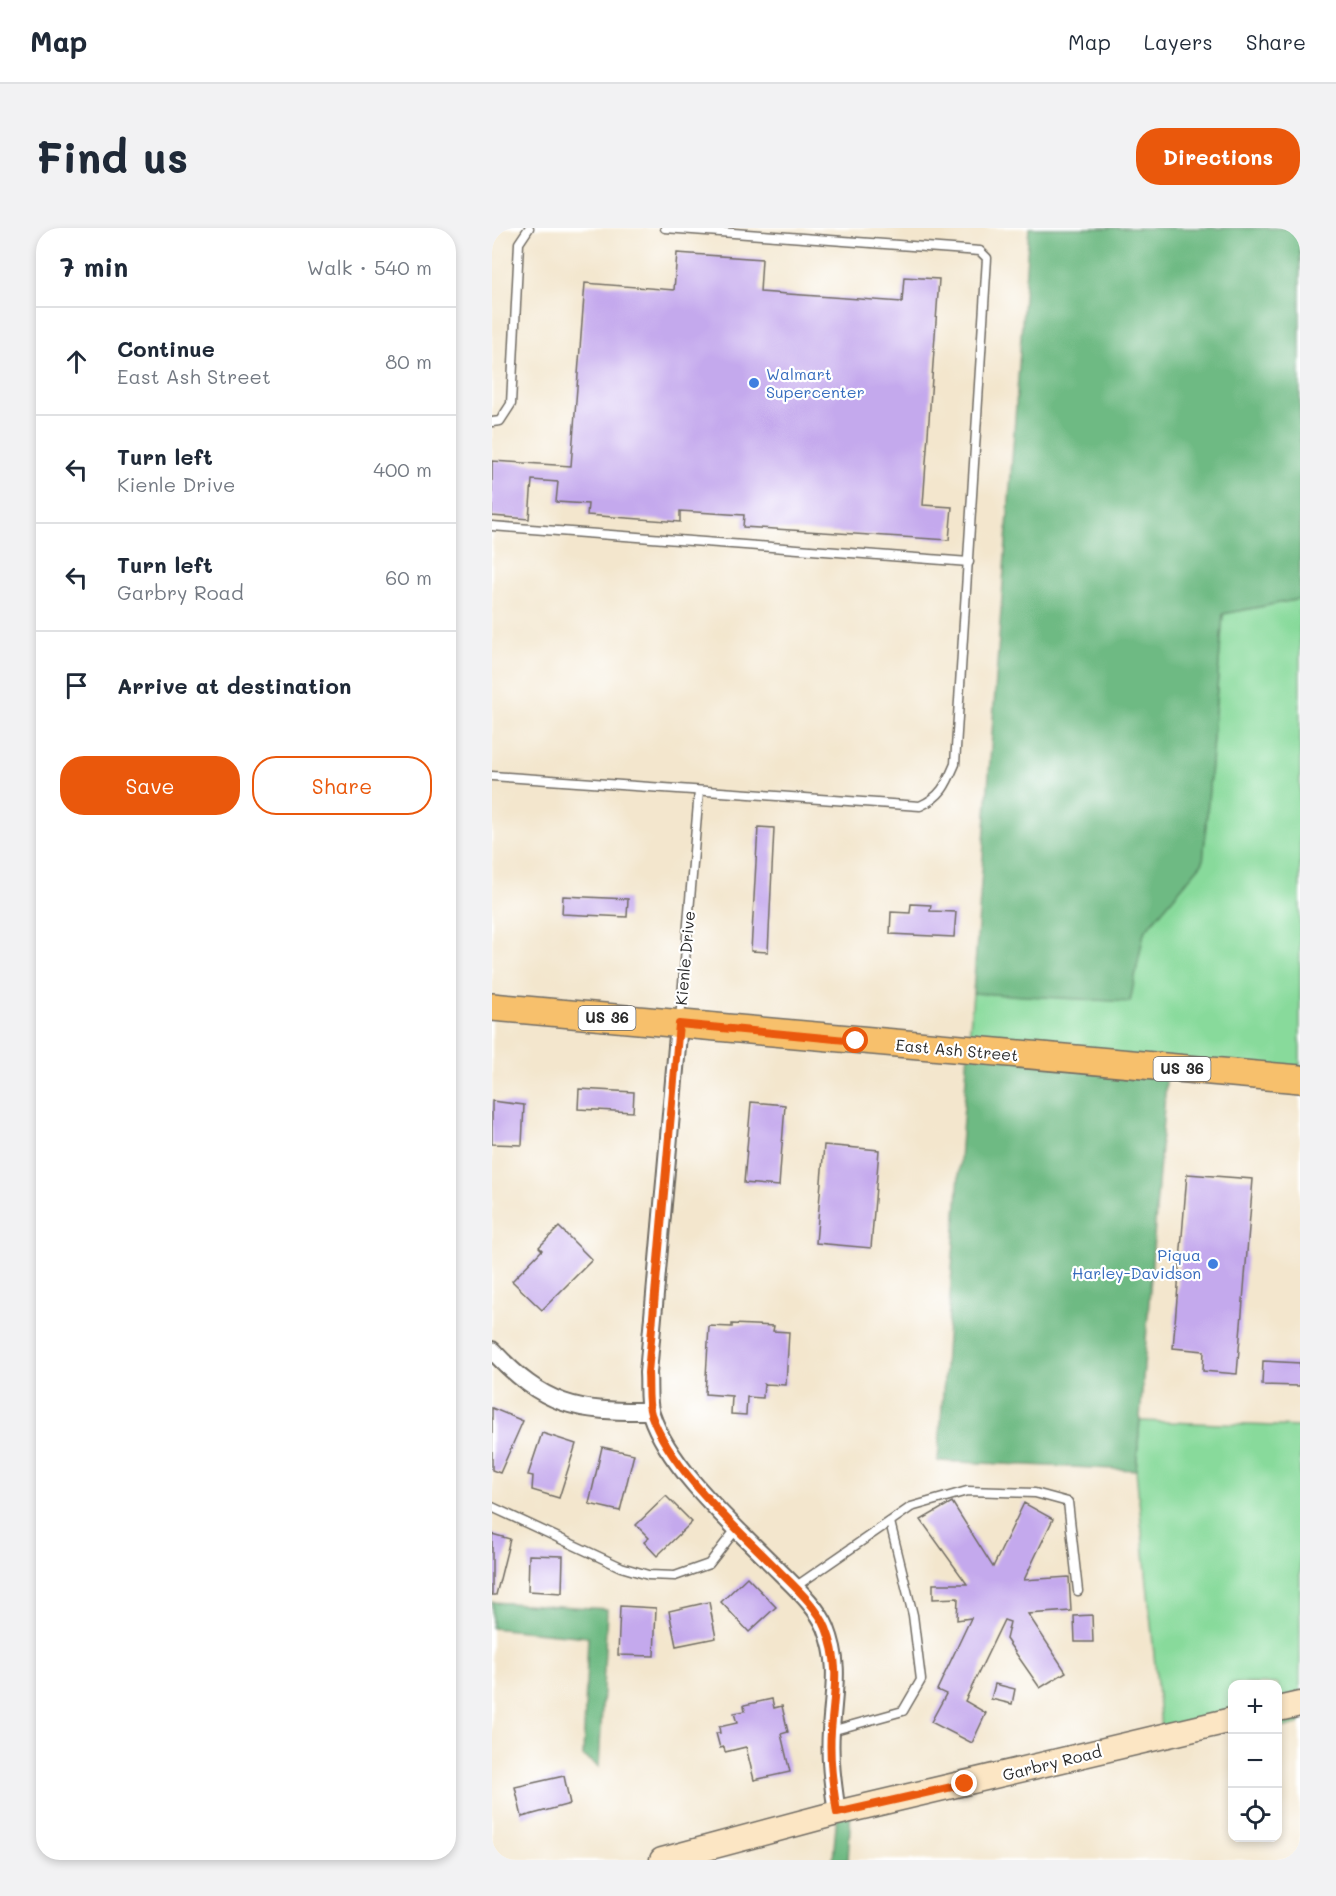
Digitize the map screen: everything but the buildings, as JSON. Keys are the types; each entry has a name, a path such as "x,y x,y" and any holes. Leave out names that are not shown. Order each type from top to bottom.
{"main road":[{"name":"East Ash Street","path":"492,1008 1300,1079"}],"street":[{"name":"Kienle Drive","path":"679,1024 648,1373 650,1411 662,1439 717,1509 795,1587 825,1625 836,1658 837,1682 831,1731 831,1769 837,1813"},
{"path":"492,1350 537,1391 571,1407 602,1412 650,1411"},
{"path":"1282,1708 1300,1704"},
{"name":"Garbry Road","path":"662,1860 837,1813 1228,1721"}],"lane":[{"path":"492,422 500,421 511,404 519,243 529,228"},
{"path":"492,776 920,806 935,800 945,788 955,764 987,258 980,251 665,228"},
{"path":"492,526 969,562"},
{"name":"Kienle Drive","path":"679,1024 699,791"},
{"path":"795,1587 911,1507 967,1491 1035,1493 1068,1502 1078,1591"},
{"path":"492,1507 621,1567 648,1575 675,1576 709,1564 737,1527"},
{"path":"831,1731 903,1711 921,1680 913,1616 890,1522"}],"green space":[{"path":"1029,228 1300,228 1300,599 1223,614 1203,862 1144,932 1130,1002 973,993"},
{"path":"1300,599 1300,1079 968,1051 973,993 1130,1001 1144,932 1203,862 1223,614"},
{"path":"968,1051 1167,1068 1136,1470 938,1461"},
{"path":"1140,1421 1300,1427 1300,1723 1282,1728 1282,1680 1228,1680 1228,1721 1162,1737 1136,1470"},
{"path":"492,1602 607,1609 599,1767 583,1756 588,1637 492,1628"},
{"path":"851,1809 848,1860 833,1860 837,1813"}],"place":[{"name":"Walmart Supercenter","path":"754,383"},
{"name":"Piqua Harley-Davidson","path":"1213,1264"}],"route":[{"path":"856,1041 679,1024 648,1373 650,1411 662,1439 717,1509 795,1587 825,1625 836,1658 837,1682 831,1731 831,1769 837,1813 965,1784"}]}
